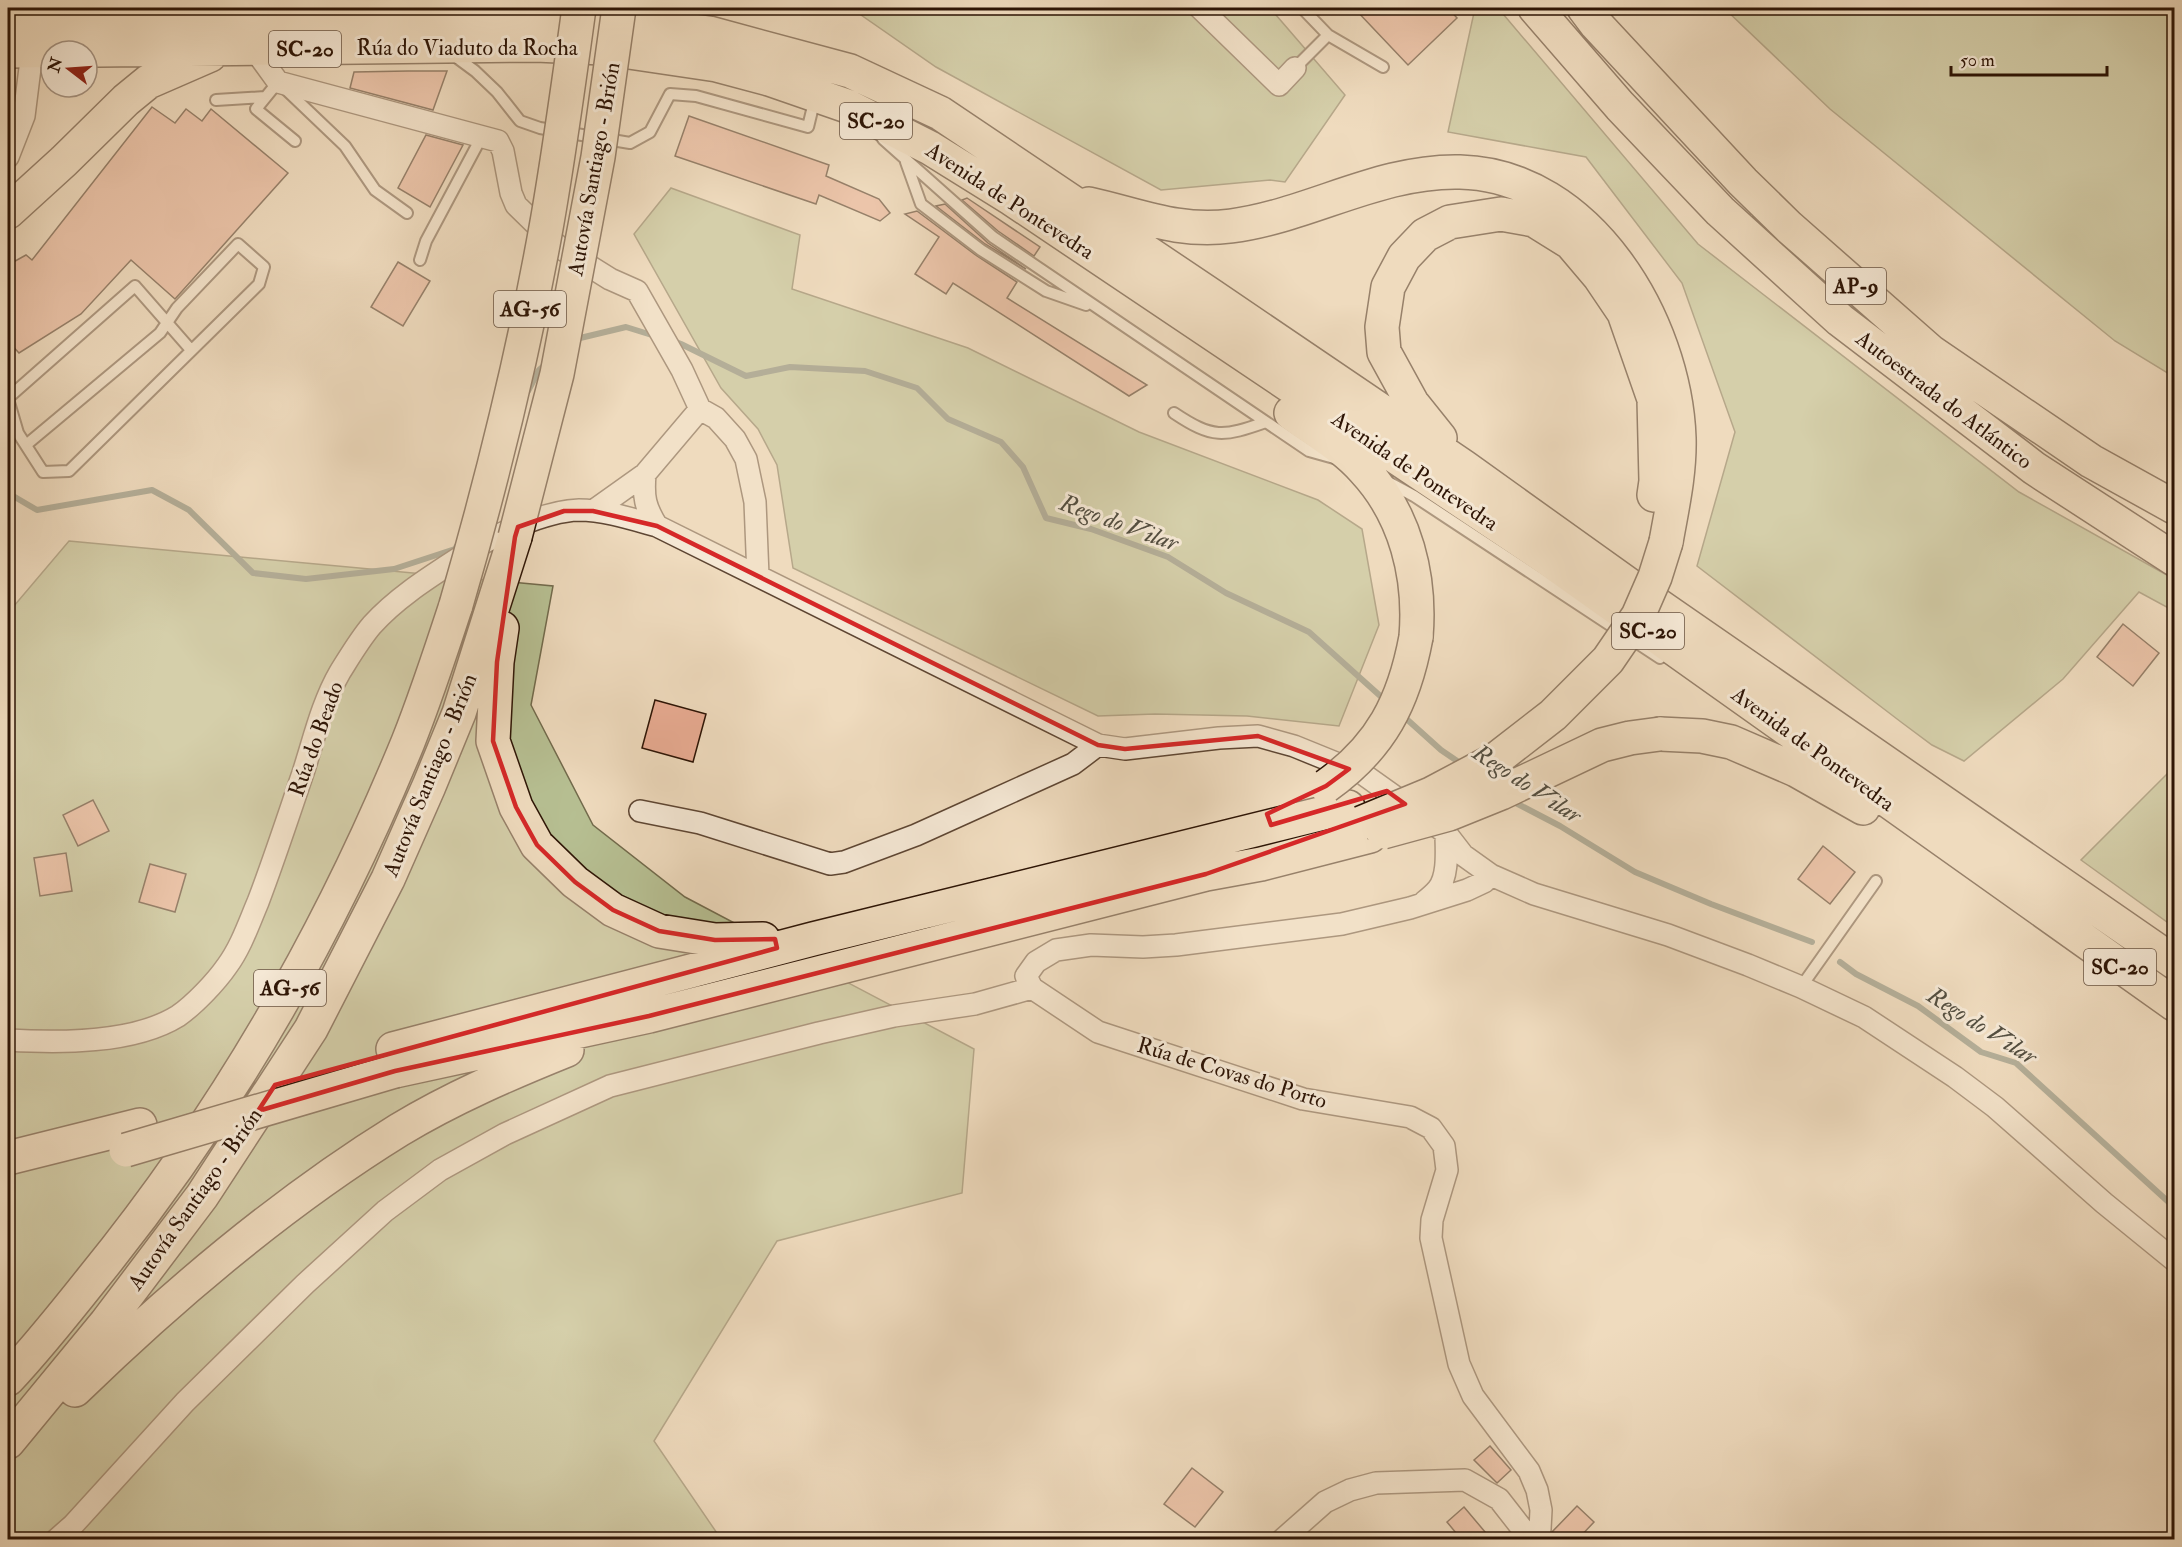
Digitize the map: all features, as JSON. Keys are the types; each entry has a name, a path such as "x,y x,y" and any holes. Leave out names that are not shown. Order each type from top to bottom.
{"highway":[{"name":"Autoestrada do Atlántico","path":"1535,8 1620,106 1720,211 1840,320 2034,468 2175,559"},
{"name":"Autoestrada do Atlántico","path":"1584,8 1596,24 1743,182 1789,227 1931,352 2091,461 2175,507"},
{"name":"Rúa do Viaduto da Rocha","path":"8,23 418,17 605,18"},
{"name":"Rúa do Viaduto da Rocha","path":"19,60 239,49 536,45 605,18"},
{"name":"Avenida de Pontevedra","path":"605,18 710,33 850,71 940,113 1464,467 1634,588 2175,962"},
{"name":"Avenida de Pontevedra","path":"605,18 717,64 847,106 930,148 1012,199 1548,559 2066,929 2175,1004"},
{"name":"Autovía Santiago - Brión","path":"8,1444 106,1323 202,1196 311,1029 388,879 429,786 459,713 504,587 557,374 598,157 605,18"},
{"name":"Autovía Santiago - Brión","path":"8,1379 140,1221 242,1069 286,993 389,787 409,740 456,606 505,425 546,228 605,18"},
{"path":"8,212 148,82 239,49"},
{"path":"394,1060 649,1016 1206,873 1272,862 1351,813 1478,748 1552,691 1593,645 1620,605 1655,539 1676,487 1679,438 1673,392 1663,353 1644,308 1616,261 1563,207 1533,190 1506,179 1461,172 1416,174 1255,221 1230,226 1195,228 1169,225 1118,210 1068,199"},
{"path":"1464,467 1412,403 1384,352 1382,327 1388,287 1404,257 1425,235 1450,222 1501,214 1534,220 1571,243 1599,276 1624,313 1654,399 1656,481 1652,507 1655,539"},
{"path":"1224,343 1233,369 1365,470 1391,506 1414,568 1417,592 1416,637 1410,666 1400,698 1384,727 1369,748 1347,771 1351,813"},
{"path":"504,587 493,741 516,807 537,845 575,882 613,910 659,932 715,940 813,939"},
{"path":"8,1179 133,1137 813,939 1216,838 1351,813 1449,814 1501,794 1602,745 1660,734 1702,736 1731,742 1796,770 1856,802 2031,923 2066,929"},
{"path":"8,1444 69,1396 107,1359 223,1257 329,1175 400,1129 508,1073 649,1016"},
{"path":"8,1158 133,1137"}],"street":[{"path":"1200,8 1279,85 1295,68"},
{"path":"239,49 272,90 498,141 503,151 511,193 516,205 559,247 610,279 637,291 682,370 700,409 725,427 735,439 746,459 755,502 758,576"},
{"path":"8,157 24,116 19,60"},
{"path":"593,511 645,474 700,409"},
{"path":"645,474 643,493 648,512 657,526"},
{"name":"Rúa do Beado","path":"8,1040 44,1042 117,1037 153,1027 177,1016 196,1000 228,966 248,926 273,863 323,711 339,674 372,626 388,609 423,582 479,545 528,523 564,511 593,511 657,526 1098,745 1125,749 1219,738 1258,736 1272,739 1363,774 1446,833 1462,855 1491,875 1534,894 1668,935 1802,987 1864,1017 1955,1077 1995,1107 2104,1203 2175,1260"},
{"path":"640,811 700,823 830,864 844,862 947,821 1073,764 1098,745"},
{"path":"1424,903 1443,881 1446,833"},
{"path":"56,1539 73,1525 185,1402 305,1284 385,1211 440,1170 505,1134 610,1086 819,1033 894,1016 975,1004 1032,988 1026,976 1036,962 1056,950 1091,945 1143,947 1176,945 1342,924 1467,890 1484,882 1491,875"},
{"name":"Rúa de Covas do Porto","path":"1032,988 1098,1032 1303,1099 1410,1117 1431,1128 1444,1146 1447,1170 1432,1220 1431,1238 1459,1364 1473,1396 1529,1471 1537,1490 1540,1510 1540,1529 1537,1539"},
{"path":"1282,1539 1325,1502 1350,1491 1377,1483 1465,1480 1499,1499 1531,1539"}],"lane":[{"path":"1302,8 1328,34 1383,67"},
{"path":"1295,68 1328,34"},
{"path":"442,47 475,71 497,92 520,121 540,128 630,143 650,132 670,94 696,96 808,128 816,95"},
{"path":"272,90 256,109 295,141"},
{"path":"216,100 272,90 345,146 375,190 407,213"},
{"path":"847,106 993,237 1309,451 1365,470 1414,496 1666,662"},
{"path":"420,260 426,241 482,136"},
{"path":"905,159 921,204 981,250 1046,291 1100,309"},
{"path":"26,445 160,333 167,322 177,308 238,244 264,267 259,284 192,350 69,471 43,472 18,433 8,398 135,286 167,322 192,350"},
{"path":"1174,413 1210,433 1225,434 1266,422"},
{"path":"1826,772 1856,802"},
{"path":"1802,987 1876,881"}],"highlighted area":[{"path":"564,511 593,511 657,526 1098,745 1125,749 1258,736 1349,769 1326,786 1267,814 1271,825 1387,791 1405,804 1206,874 649,1016 395,1071 258,1111 275,1085 777,948 775,939 715,940 659,931 613,910 575,882 537,845 516,807 493,741 497,662 515,537 518,527"}],"green space":[{"path":"851,8 1270,8 1345,95 1285,182 1270,180 1161,190 936,67"},
{"path":"1475,8 1498,8 1698,244 2019,492 2174,579 2174,611 2139,592 2063,679 1964,761 1932,745 1697,566 1735,432 1682,283 1586,157 1448,132"},
{"path":"1724,8 2174,8 2174,377 2115,341 1830,109"},
{"path":"671,188 800,235 792,289 968,348 1139,432 1318,500 1362,529 1379,625 1339,726 1247,716 1155,714 1098,716 793,568 777,465 758,429 721,388 634,234"},
{"path":"69,541 553,586 531,705 593,825 685,897 974,1049 962,1193 777,1241 654,1441 721,1539 8,1540 8,613"},
{"path":"2174,767 2174,927 2081,860"}],"building":[{"path":"1354,8 1448,8 1457,18 1408,65"},
{"path":"447,71 433,110 350,88 354,72"},
{"path":"152,107 175,123 186,109 202,121 211,109 288,173 175,299 131,260 81,314 19,353 8,341 8,265 26,255 32,260"},
{"path":"689,116 829,165 826,176 879,199 890,213 880,221 819,195 816,204 675,156"},
{"path":"426,135 463,145 430,207 398,188"},
{"path":"967,198 1040,247 1034,256 998,231 962,200"},
{"path":"945,204 988,243 1026,269 985,244 936,206"},
{"path":"917,211 977,256 1017,282 1007,298 1147,385 1129,396 953,283 946,294 915,274 939,237 905,214"},
{"path":"398,262 430,281 403,326 371,307"},
{"path":"2123,624 2159,653 2133,686 2097,657"},
{"path":"655,700 706,714 693,762 642,748"},
{"path":"93,800 109,831 78,846 63,815"},
{"path":"1823,846 1855,872 1830,904 1798,879"},
{"path":"66,853 72,891 40,896 34,858"},
{"path":"150,864 186,874 175,912 139,902"},
{"path":"1490,1446 1511,1470 1497,1483 1474,1460"},
{"path":"1192,1468 1223,1492 1195,1527 1164,1504"},
{"path":"1577,1506 1594,1522 1578,1539 1550,1539 1552,1532"},
{"path":"1464,1507 1491,1539 1461,1539 1447,1522"}],"waterway":[{"name":"Rego do Vilar","path":"576,339 626,327 655,336"},
{"name":"Rego do Vilar","path":"671,340 746,376 790,367 865,371 917,388 948,419 1001,442 1023,467 1046,518 1091,529 1168,557 1226,593 1309,632 1387,702"},
{"name":"Rego do Vilar","path":"528,391 539,370 547,363"},
{"name":"Rego do Vilar","path":"8,493 37,510 152,490 189,510 253,573 306,579 394,569 455,549 457,546"},
{"name":"Rego do Vilar","path":"1401,714 1441,750 1463,765"},
{"name":"Rego do Vilar","path":"1512,801 1560,826 1635,872 1711,904 1812,942"},
{"name":"Rego do Vilar","path":"1840,962 1856,974 1918,1006 1981,1052 2016,1063 2174,1207"}]}
